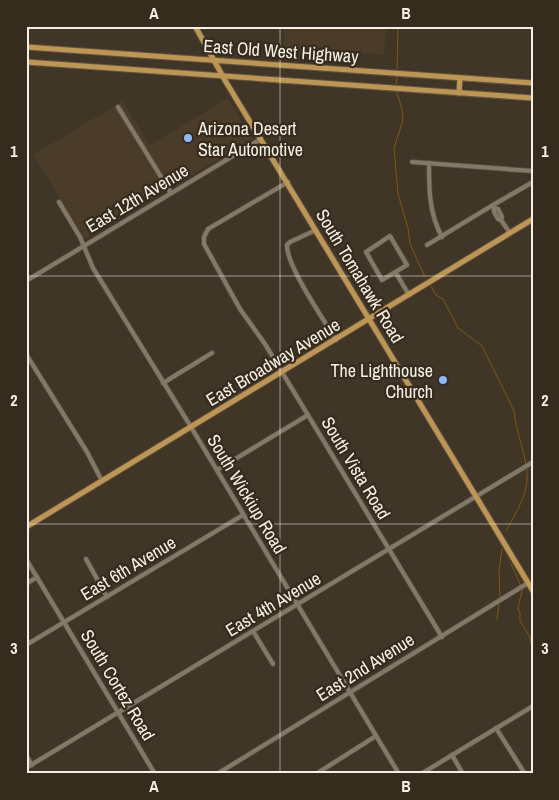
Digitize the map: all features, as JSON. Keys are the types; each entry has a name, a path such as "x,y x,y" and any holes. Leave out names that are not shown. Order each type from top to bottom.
{"main road":[{"name":"South Tomahawk Road","path":"195,26 223,76 533,591"},
{"name":"East Old West Highway","path":"26,46 533,83"},
{"name":"East Old West Highway","path":"26,62 533,98"},
{"path":"459,93 460,78"},
{"name":"East Broadway Avenue","path":"26,527 533,219"}],"street":[{"path":"118,107 171,193"},
{"name":"East 12th Avenue","path":"26,280 261,139"},
{"path":"412,162 533,171"},
{"path":"429,163 430,202 436,226 442,236"},
{"name":"South Vista Road","path":"288,182 208,229 204,237 204,244 240,309 265,344 442,636"},
{"path":"427,245 533,182"},
{"name":"South Wickiup Road","path":"59,202 84,246 93,268 191,427 399,774"},
{"path":"493,207 498,209 502,217 501,220 510,233"},
{"path":"316,230 287,245 289,260 336,340"},
{"path":"390,236 408,264 396,273 382,280 366,252 390,236"},
{"path":"396,273 409,295"},
{"path":"163,383 212,353"},
{"path":"26,354 87,452 102,481"},
{"path":"217,470 308,415"},
{"name":"East 4th Avenue","path":"26,768 533,462"},
{"name":"East 6th Avenue","path":"26,645 244,515"},
{"name":"South Cortez Road","path":"26,559 155,774"},
{"path":"86,559 107,597"},
{"path":"26,584 37,577"},
{"name":"East 2nd Avenue","path":"216,774 528,583"},
{"path":"254,631 272,664"},
{"path":"421,774 533,706"},
{"path":"496,728 525,774"},
{"path":"316,774 376,736"},
{"path":"26,755 32,765"},
{"path":"452,755 463,774"}],"shaded area":[{"path":"285,26 386,26 384,55 283,48"},
{"path":"228,98 252,139 85,239 33,155 123,101 150,145"}],"waterway":[{"path":"397,71 398,26"},
{"path":"396,86 397,75"},
{"path":"396,90 402,109 403,120 394,148 398,194 408,228 410,244 425,277"},
{"path":"431,286 436,295 443,299 458,328 482,346 514,411 526,464 527,480 524,496 506,531"},
{"path":"500,600 499,571 502,549"},
{"path":"511,564 521,586"},
{"path":"522,590 518,608 520,621 529,635 533,650"},
{"path":"497,620 499,603"}],"place":[{"name":"Arizona Desert Star Automotive","path":"188,138"},
{"name":"The Lighthouse Church","path":"443,380"}]}
